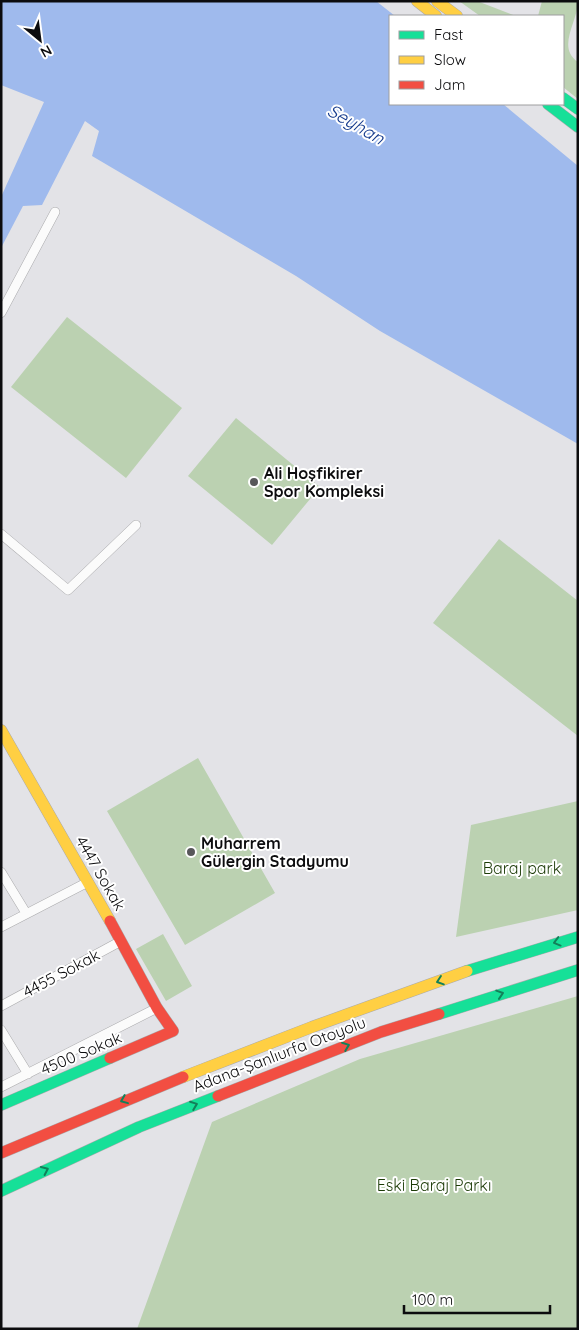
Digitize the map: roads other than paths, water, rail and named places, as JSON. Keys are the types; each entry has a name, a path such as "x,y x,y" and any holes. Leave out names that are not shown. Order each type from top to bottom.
{"main road":[{"path":"417,1 435,15"},
{"path":"437,1 456,15"},
{"path":"564,99 578,110"},
{"path":"549,105 578,127"},
{"name":"4447 Sokak","path":"1,730 157,1008 174,1031"},
{"name":"Adana-Şanlıurfa Otoyolu","path":"1,1152 131,1098 366,1006 536,948 578,936"},
{"name":"Adana-Şanlıurfa Otoyolu","path":"1,1191 139,1127 381,1032 578,970"},
{"name":"4500 Sokak","path":"1,1105 174,1031"}],"street":[{"path":"1,313 55,212"},
{"path":"1,534 68,590 136,525"},
{"path":"1,872 26,913"},
{"path":"1,927 88,882"},
{"name":"4455 Sokak","path":"1,1006 121,941"},
{"path":"1,1087 157,1008"},
{"path":"1,1030 28,1074"}],"water":[{"name":"Seyhan","path":"1,1 376,1 394,15 389,15 389,105 504,105 578,166 578,444 380,331 296,276 92,156 99,131 85,121 42,205 23,206 1,248 1,197 44,102 1,85"}],"place":[{"name":"Ali Hoşfikirer Spor Kompleksi","path":"254,482"},
{"name":"Muharrem Gülergin Stadyumu","path":"191,852"}],"park label":[{"name":"Baraj park","path":"522,868"},
{"name":"Eski Baraj Parkı","path":"434,1185"}]}
